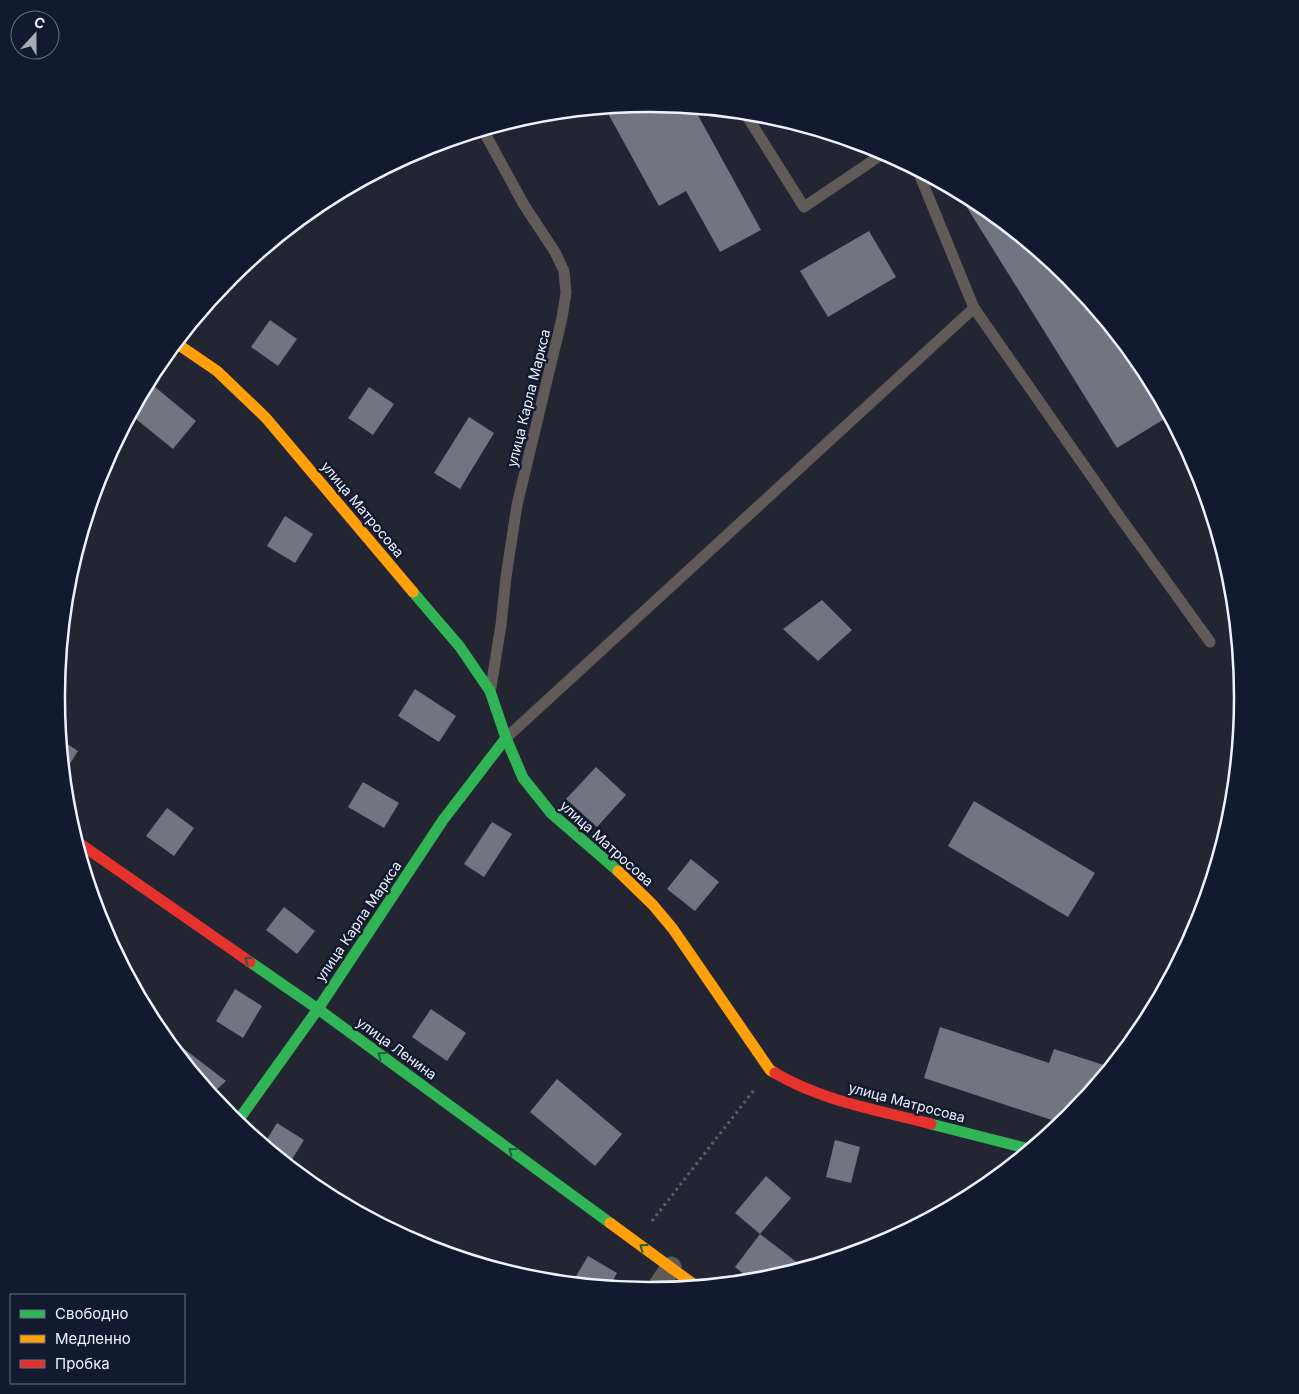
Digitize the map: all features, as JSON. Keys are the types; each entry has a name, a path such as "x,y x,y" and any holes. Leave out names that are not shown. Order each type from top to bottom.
{"street":[{"name":"улица Матросова","path":"182,347 217,371 266,418 460,647 490,692 506,738 523,778 551,813 626,878 653,905 673,929 770,1070 823,1096 1021,1148"},
{"name":"улица Карла Маркса","path":"242,1115 318,1009 443,820 506,738"},
{"name":"улица Ленина","path":"85,847 318,1009 688,1280"},
{"path":"662,1281 671,1267"}],"lane":[{"path":"751,122 804,206 876,158"},
{"name":"улица Карла Маркса","path":"486,136 524,205 555,252 564,271 566,293 562,318 517,505 490,692"},
{"path":"922,180 974,308 1117,513 1210,642"},
{"path":"506,738 974,308"}],"path":[{"path":"636,1242 770,1070"}],"building":[{"path":"650,112 698,115 761,230 720,252 686,191 659,206 608,114"},
{"path":"966,206 1005,233 1063,284 1113,341 1156,405 1164,419 1117,448"},
{"path":"869,231 896,277 828,317 800,271"},
{"path":"270,320 297,339 278,366 251,347"},
{"path":"155,387 196,421 173,449 136,419"},
{"path":"369,387 394,404 373,435 348,418"},
{"path":"469,417 494,433 460,489 434,473"},
{"path":"285,516 313,534 295,563 267,546"},
{"path":"822,600 852,630 818,661 783,629"},
{"path":"415,689 456,716 439,742 398,716"},
{"path":"67,744 78,751 69,765"},
{"path":"596,767 626,795 597,827 566,799"},
{"path":"363,782 399,803 384,828 348,807"},
{"path":"974,801 1095,873 1068,917 948,846"},
{"path":"167,808 194,828 174,856 146,836"},
{"path":"492,822 512,834 484,877 464,864"},
{"path":"691,859 719,882 695,911 667,889"},
{"path":"284,907 315,931 297,954 266,930"},
{"path":"235,989 262,1006 243,1038 216,1021"},
{"path":"431,1009 466,1033 447,1061 412,1037"},
{"path":"940,1027 1049,1063 1054,1049 1103,1065 1052,1120 924,1078"},
{"path":"183,1048 226,1081 217,1089"},
{"path":"557,1079 622,1134 595,1166 530,1112"},
{"path":"277,1123 304,1140 292,1159 267,1139"},
{"path":"835,1140 860,1147 851,1183 826,1177"},
{"path":"766,1176 791,1198 760,1234 735,1213"},
{"path":"760,1234 797,1263 743,1273 735,1267"},
{"path":"588,1256 617,1273 613,1280 576,1276"}],"traffic: fast":[{"path":"413,592 460,647 490,691 506,738 523,778 551,813 618,871"},
{"path":"242,1115 318,1009 443,820 506,738"},
{"path":"250,962 318,1009 610,1223"},
{"path":"931,1124 1022,1147"}],"traffic: slow":[{"path":"182,347 217,371 266,418 413,592"},
{"path":"618,871 653,905 673,929 770,1070 775,1073"},
{"path":"610,1223 688,1280"}],"traffic: jam":[{"path":"85,847 250,962"},
{"path":"775,1073 793,1083 831,1098 931,1124"}]}
